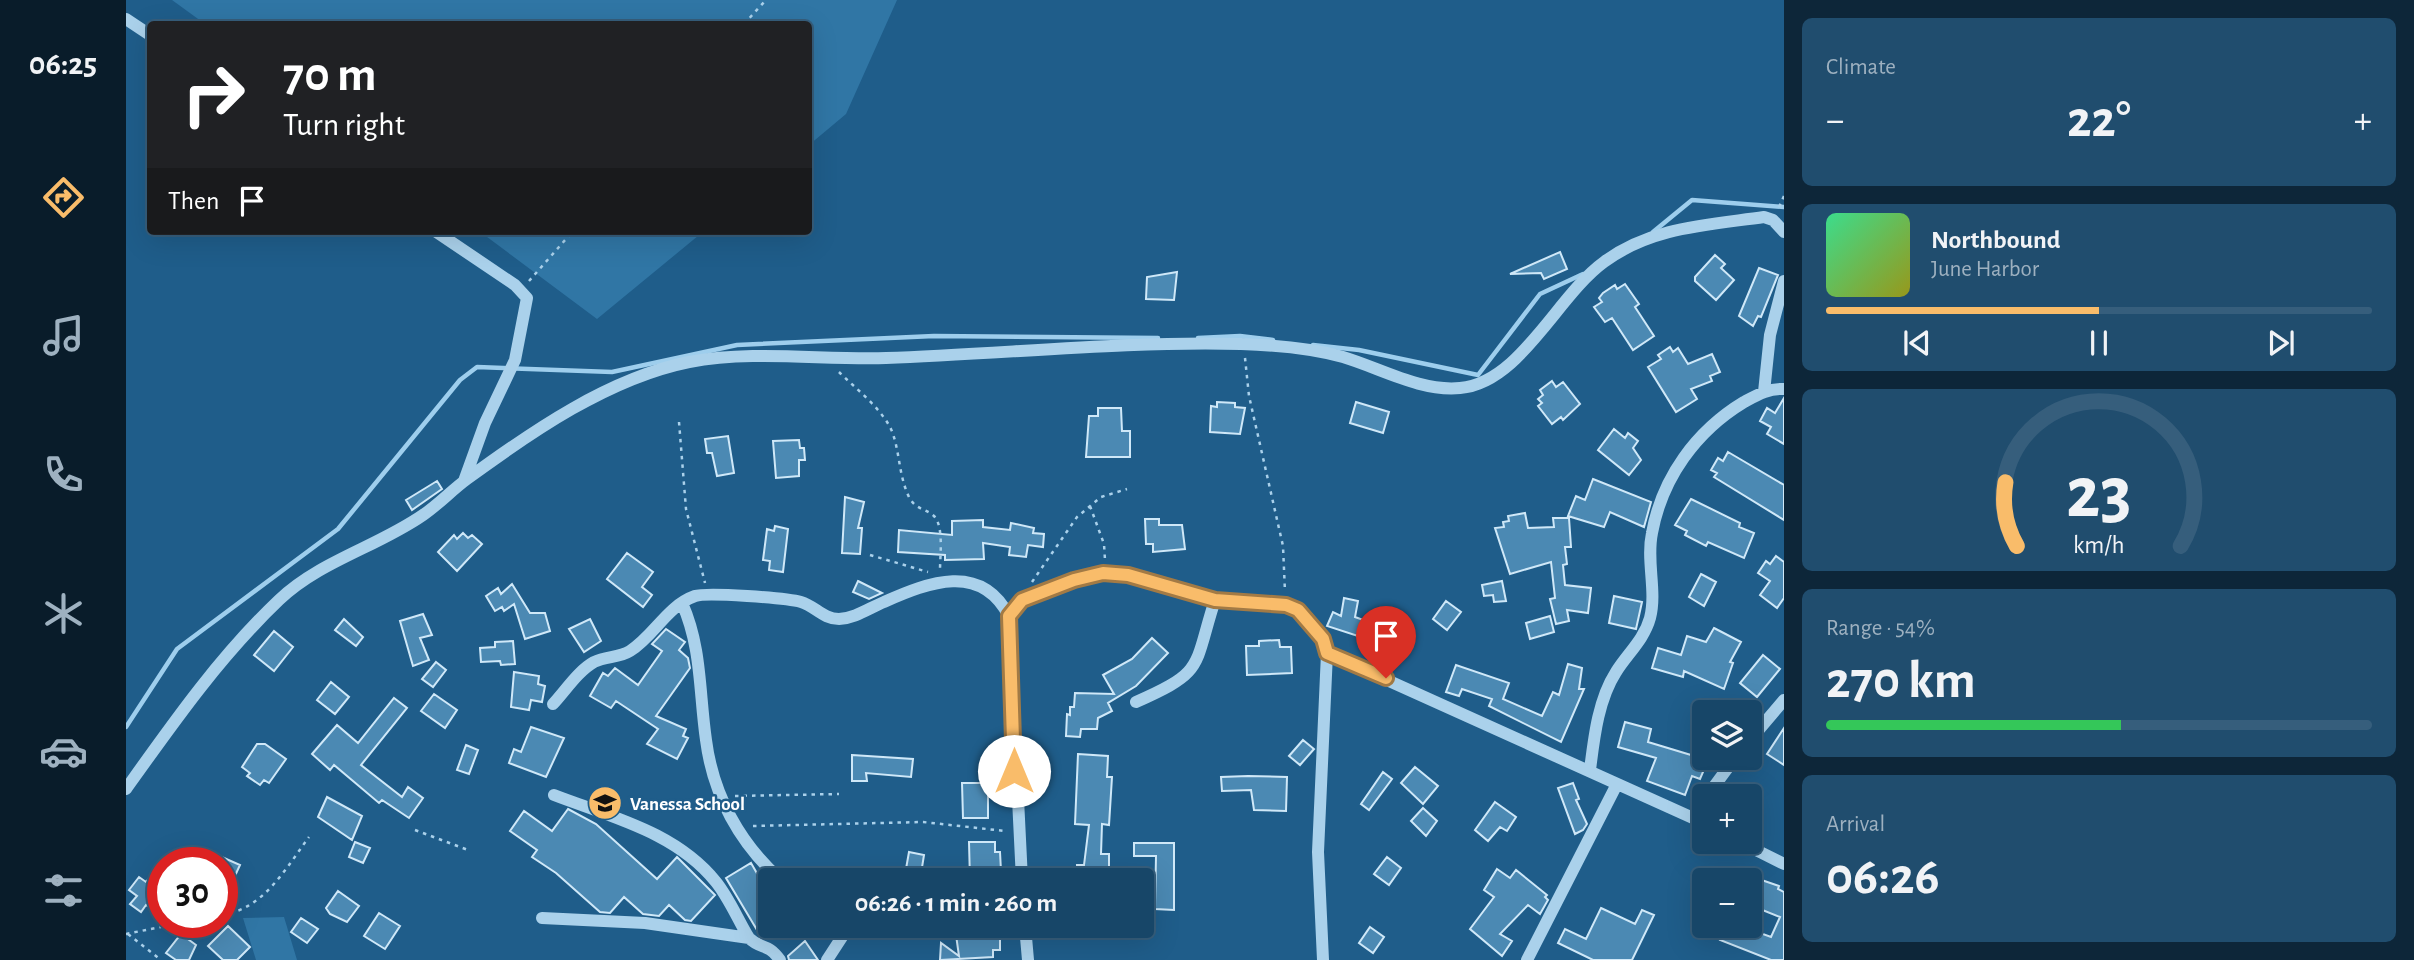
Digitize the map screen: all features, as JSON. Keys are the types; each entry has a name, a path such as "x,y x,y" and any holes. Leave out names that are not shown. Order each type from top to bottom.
{"street":[{"path":"126,19 147,33"},
{"path":"126,789 199,687 278,601 321,568 369,547 424,514 464,482 559,418 647,375 687,362 728,358 885,358 1152,345 1245,344 1329,354 1454,389 1484,385 1505,369 1576,286 1603,262 1633,244 1662,232 1764,218 1773,219 1784,232"},
{"path":"441,235 522,290 528,306 515,360 485,423 464,482"},
{"path":"1764,392 1770,335 1784,281"},
{"path":"1590,770 1608,687 1640,641 1650,619 1651,536 1656,515 1675,471 1702,435 1735,408 1764,392 1784,389"},
{"path":"1009,616 1022,600 1103,573 1149,579 1215,600 1286,605 1308,618 1323,639 1327,653 1318,852 1323,960"},
{"path":"553,704 594,662 629,651 682,603 708,593 802,602 828,617 837,619 860,614 941,580 962,580 981,586 993,592 1009,616 1021,868"},
{"path":"1136,702 1171,687 1191,673 1198,660 1215,600"},
{"path":"682,603 699,655 705,738 721,798 736,828 771,868"},
{"path":"1327,653 1692,817"},
{"path":"1762,726 1784,700"},
{"path":"1528,960 1617,784"},
{"path":"554,795 652,832 684,852 718,885 749,938 755,944 769,947 780,960"},
{"path":"1762,853 1784,864"},
{"path":"542,918 645,923 749,938"},
{"path":"827,960 841,938"},
{"path":"1026,938 1028,960"}],"path":[{"path":"747,21 766,0"},
{"path":"522,290 570,235"},
{"path":"1245,344 1249,396 1283,546 1286,605"},
{"path":"824,358 865,398 893,434 898,466 910,499 917,508 933,516 939,524 941,580 870,555"},
{"path":"679,422 686,509 708,593"},
{"path":"1022,600 1064,534 1090,506 1101,497 1127,489"},
{"path":"1090,506 1104,544 1103,573"},
{"path":"721,798 839,794"},
{"path":"736,828 832,822 923,822 1019,833"},
{"path":"415,830 468,850"},
{"path":"238,912 262,897 309,836"},
{"path":"127,934 147,930"},
{"path":"127,934 161,960"}],"shaded area":[{"path":"172,0 897,0 846,114 812,142 812,21 201,21"},
{"path":"484,235 699,235 597,319"},
{"path":"284,917 297,960 256,960 243,918"}],"building":[{"path":"1560,252 1567,269 1544,279 1541,273 1510,274"},
{"path":"1715,255 1725,264 1721,268 1734,280 1716,300 1695,281 1695,277"},
{"path":"1759,268 1778,275 1761,317 1758,316 1753,326 1739,316"},
{"path":"1177,272 1174,300 1146,299 1147,277"},
{"path":"1625,284 1639,304 1635,307 1654,336 1633,350 1612,318 1605,322 1594,307 1602,302 1599,298 1603,293 1615,285 1617,289"},
{"path":"1670,347 1673,352 1678,348 1688,364 1712,354 1720,372 1710,376 1712,381 1691,389 1697,399 1676,412 1648,367 1661,359 1658,355"},
{"path":"1552,381 1556,387 1563,382 1580,404 1563,420 1561,417 1552,424 1538,406 1542,403 1538,399 1543,395 1540,390"},
{"path":"1784,398 1784,444 1767,434 1771,427 1760,421 1767,408 1775,413"},
{"path":"1217,402 1235,403 1235,407 1245,408 1240,434 1210,432 1211,406 1217,407"},
{"path":"1356,402 1389,412 1383,433 1350,423"},
{"path":"1098,408 1121,408 1122,431 1130,431 1130,457 1086,457 1089,416 1098,416"},
{"path":"1614,429 1625,438 1628,433 1638,441 1633,448 1641,460 1629,475 1598,450"},
{"path":"728,436 734,473 717,476 712,453 707,453 705,439"},
{"path":"799,440 800,448 804,448 805,460 799,460 799,476 776,478 773,441"},
{"path":"1728,452 1784,485 1784,520 1714,477 1717,473 1711,470 1718,458 1723,461"},
{"path":"1593,479 1651,502 1644,527 1610,512 1604,527 1568,516 1576,496 1585,500"},
{"path":"437,481 442,489 412,510 406,500"},
{"path":"845,497 864,502 858,528 862,528 860,554 842,553"},
{"path":"1691,499 1740,523 1739,527 1754,533 1744,558 1708,542 1706,546 1685,535 1687,531 1675,525"},
{"path":"1525,513 1528,528 1554,527 1553,518 1569,518 1571,547 1565,547 1565,585 1591,588 1588,613 1567,610 1569,621 1556,624 1550,599 1555,598 1551,562 1510,574 1495,528 1504,527 1503,522 1509,521 1508,516"},
{"path":"1145,519 1159,519 1159,525 1182,525 1185,549 1153,552 1153,544 1146,544"},
{"path":"983,520 983,527 1010,530 1011,523 1034,528 1033,533 1044,534 1043,547 1028,545 1026,557 1009,555 1010,547 983,543 984,559 945,560 945,555 898,552 899,530 952,535 952,521"},
{"path":"775,526 788,529 783,572 769,570 770,561 763,560 767,529 774,531"},
{"path":"463,533 468,538 472,535 482,544 457,571 438,552 454,535 457,539"},
{"path":"627,553 653,572 642,587 652,595 643,607 607,579"},
{"path":"1776,556 1784,562 1784,598 1777,608 1760,595 1770,581 1758,573 1766,561 1770,564"},
{"path":"1701,574 1716,582 1704,606 1689,597"},
{"path":"858,581 882,593 869,599 853,592"},
{"path":"1502,581 1506,601 1494,602 1493,595 1484,596 1482,585"},
{"path":"512,584 530,613 545,613 550,631 525,639 514,604 504,611 502,607 495,611 486,596 498,588 501,594"},
{"path":"1614,596 1642,602 1636,629 1609,623"},
{"path":"1344,598 1358,601 1355,617 1369,622 1364,638 1327,626 1333,612 1341,616"},
{"path":"1446,601 1461,612 1447,630 1433,619"},
{"path":"423,614 432,635 420,638 429,660 413,666 400,621"},
{"path":"1550,616 1554,632 1530,639 1526,623"},
{"path":"344,619 363,637 356,646 335,630"},
{"path":"590,619 601,641 584,652 569,629"},
{"path":"1714,628 1741,642 1730,662 1733,663 1724,689 1684,671 1683,677 1652,668 1658,648 1681,655 1687,636 1706,642"},
{"path":"666,629 685,642 679,650 688,658 690,668 656,716 686,729 683,736 688,738 677,759 647,744 658,729 616,701 611,708 590,696 603,673 608,676 615,668 638,685 662,651 652,644"},
{"path":"274,631 293,647 274,671 254,655"},
{"path":"1152,638 1168,653 1136,686 1108,703 1112,711 1098,718 1097,729 1081,729 1080,737 1066,736 1067,714 1070,715 1070,707 1074,707 1075,693 1114,694 1103,675 1132,659"},
{"path":"1279,640 1280,647 1291,647 1292,673 1247,675 1246,646 1259,646 1259,641"},
{"path":"513,641 515,664 501,665 500,661 481,662 480,648 495,647 495,642"},
{"path":"1763,655 1780,669 1757,697 1740,683"},
{"path":"436,662 446,670 433,687 422,679"},
{"path":"1568,664 1582,668 1579,689 1584,689 1561,742 1489,706 1492,699 1462,689 1459,696 1446,692 1456,665 1509,683 1503,699 1542,716 1553,692 1559,695"},
{"path":"514,672 539,676 538,684 545,686 542,702 531,700 529,710 511,707"},
{"path":"331,682 349,697 335,714 317,700"},
{"path":"434,694 457,710 445,728 421,711"},
{"path":"394,698 407,708 361,765 402,797 408,787 423,798 409,818 382,800 379,803 334,765 330,770 312,754 337,725 358,743"},
{"path":"1625,722 1651,729 1648,742 1691,755 1692,752 1692,770 1704,770 1700,779 1692,776 1685,795 1647,781 1656,758 1618,747"},
{"path":"531,727 564,738 546,777 509,763 514,749 521,752"},
{"path":"1784,728 1784,765 1767,754"},
{"path":"1303,740 1314,749 1300,765 1289,756"},
{"path":"257,744 265,744 286,759 269,783 264,780 260,785 247,776 250,773 242,767"},
{"path":"466,745 478,750 469,774 457,770"},
{"path":"1078,754 1108,756 1107,777 1112,777 1109,825 1102,824 1101,854 1109,854 1109,868 1077,868 1077,865 1084,865 1089,825 1075,824"},
{"path":"852,755 913,759 911,777 866,773 867,781 852,781"},
{"path":"1415,767 1438,786 1423,804 1401,783"},
{"path":"1383,772 1392,779 1369,810 1361,804"},
{"path":"1221,777 1287,777 1286,811 1254,810 1251,790 1222,791"},
{"path":"962,783 988,783 988,818 963,818"},
{"path":"1573,783 1579,799 1576,800 1587,824 1575,834 1558,788"},
{"path":"327,797 362,816 352,840 318,817"},
{"path":"1495,802 1516,817 1507,831 1500,827 1488,841 1475,830"},
{"path":"1423,808 1437,821 1426,836 1411,821"},
{"path":"568,809 596,824 657,879 677,857 715,895 691,921 685,920 669,905 659,916 643,914 624,897 610,913 600,912 556,873 532,857 537,850 510,831 524,811 552,831"},
{"path":"355,842 370,848 363,863 349,857"},
{"path":"969,842 995,842 995,852 1000,852 1001,868 970,868"},
{"path":"1134,843 1174,843 1174,910 1155,909 1156,856 1134,856"},
{"path":"909,852 924,855 922,868 906,868"},
{"path":"1387,857 1401,868 1389,885 1374,874"},
{"path":"751,863 758,875 758,932 726,878"},
{"path":"1497,869 1510,878 1516,870 1547,895 1545,897 1548,900 1540,914 1528,905 1500,934 1512,941 1502,956 1470,929 1494,897 1484,890"},
{"path":"139,877 146,882 147,906 141,912 130,904 137,896 129,890"},
{"path":"1762,880 1779,886 1778,889 1784,892 1784,960 1771,960 1720,940 1762,938 1762,934 1771,937 1780,917 1762,910"},
{"path":"338,891 359,906 347,922 330,914 326,908"},
{"path":"1601,908 1635,924 1642,910 1654,915 1632,960 1593,960 1558,943 1565,929 1586,939"},
{"path":"379,913 400,926 385,949 364,936"},
{"path":"301,918 318,929 307,943 291,932"},
{"path":"1370,927 1384,937 1373,953 1359,943"},
{"path":"238,936 250,947 237,960 223,960 208,946 216,938 238,938"},
{"path":"178,938 186,938 196,945 189,960 176,960 166,953"},
{"path":"956,938 1000,938 1000,950 993,950 993,957 940,960 941,943 959,956"},
{"path":"805,941 818,960 789,960 788,956"}],"waterway":[{"path":"1653,232 1692,200 1784,207"},
{"path":"1313,345 1359,350 1478,375 1540,294 1583,274"},
{"path":"126,727 177,649 338,529 460,380 477,367 612,372 737,345 934,336 1158,338"},
{"path":"1198,338 1240,336 1273,340"}],"place":[{"name":"Vanessa School","path":"605,803"}],"route":[{"path":"1014,771 1014,679 1009,616 1022,600 1074,580 1103,573 1128,575 1215,600 1238,604 1286,605 1308,618 1323,639 1327,653 1386,678"}]}
